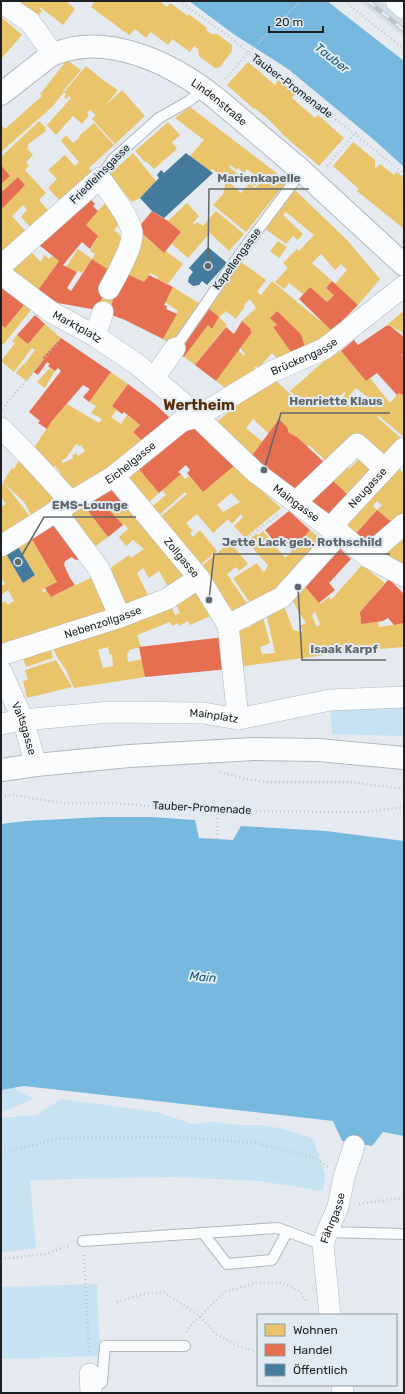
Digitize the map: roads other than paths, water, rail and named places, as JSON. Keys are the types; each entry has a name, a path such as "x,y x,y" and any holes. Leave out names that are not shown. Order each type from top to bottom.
{"main road":[{"name":"Lindenstraße","path":"1,94 53,54 77,47 103,47 142,55 176,71 214,86 302,171 404,265"},
{"path":"1,770 130,756 254,748 318,750 404,758"}],"street":[{"path":"396,1 404,8"},
{"path":"1,2 30,22 53,54"},
{"path":"100,178 129,221 132,233 128,251 109,290"},
{"name":"Friedleinsgasse","path":"1,266 100,178"},
{"name":"Marktplatz","path":"1,274 51,312 95,336 154,378 197,417"},
{"name":"Brückengasse","path":"197,417 271,372 324,349 404,286"},
{"path":"95,336 103,312"},
{"path":"154,378 175,348"},
{"name":"Eichelgasse","path":"1,546 114,476 182,421 197,417"},
{"name":"Maingasse","path":"197,417 255,472 335,530 368,557 404,576"},
{"path":"1,424 28,455 63,507 99,568 120,617"},
{"path":"296,502 357,444 384,469"},
{"name":"Neugasse","path":"228,625 282,597 384,469 404,448"},
{"name":"Zollgasse","path":"114,476 199,578 228,625 238,719"},
{"path":"368,557 404,524"},
{"name":"Nebenzollgasse","path":"1,655 120,617 167,599 199,578"},
{"name":"Vaitsgasse","path":"1,671 23,720 36,765"},
{"name":"Mainplatz","path":"1,724 23,720 110,712 204,713 238,719 330,700 404,697"},
{"name":"Fährgasse","path":"321,1312 325,1239 338,1207 344,1176 354,1146"}],"lane":[{"name":"Friedleinsgasse","path":"100,178 113,159 159,118 214,86"},
{"name":"Kapellengasse","path":"175,348 240,254 302,171"},
{"path":"83,1241 278,1228 287,1232 325,1239 404,1234"},
{"path":"203,1233 227,1264 272,1260 287,1232"},
{"path":"91,1386 102,1382 104,1346 185,1346"}],"water":[{"name":"Tauber","path":"189,1 327,1 404,61 404,167 373,139 288,69 232,33"},
{"name":"Main","path":"102,817 152,817 195,820 199,838 233,840 241,826 326,831 404,841 404,1136 383,1132 372,1146 342,1141 333,1121 24,1086 1,1090 1,824 26,821"}],"railway":[{"path":"368,1 404,30"}],"place":[{"name":"Marienkapelle","path":"208,266"},
{"name":"Henriette Klaus","path":"264,470"},
{"name":"EMS-Lounge","path":"18,562"},
{"name":"Isaak Karpf","path":"298,587"},
{"name":"Jette Lack geb. Rothschild","path":"209,600"}],"district":[{"name":"Wertheim","path":"199,405"}]}
